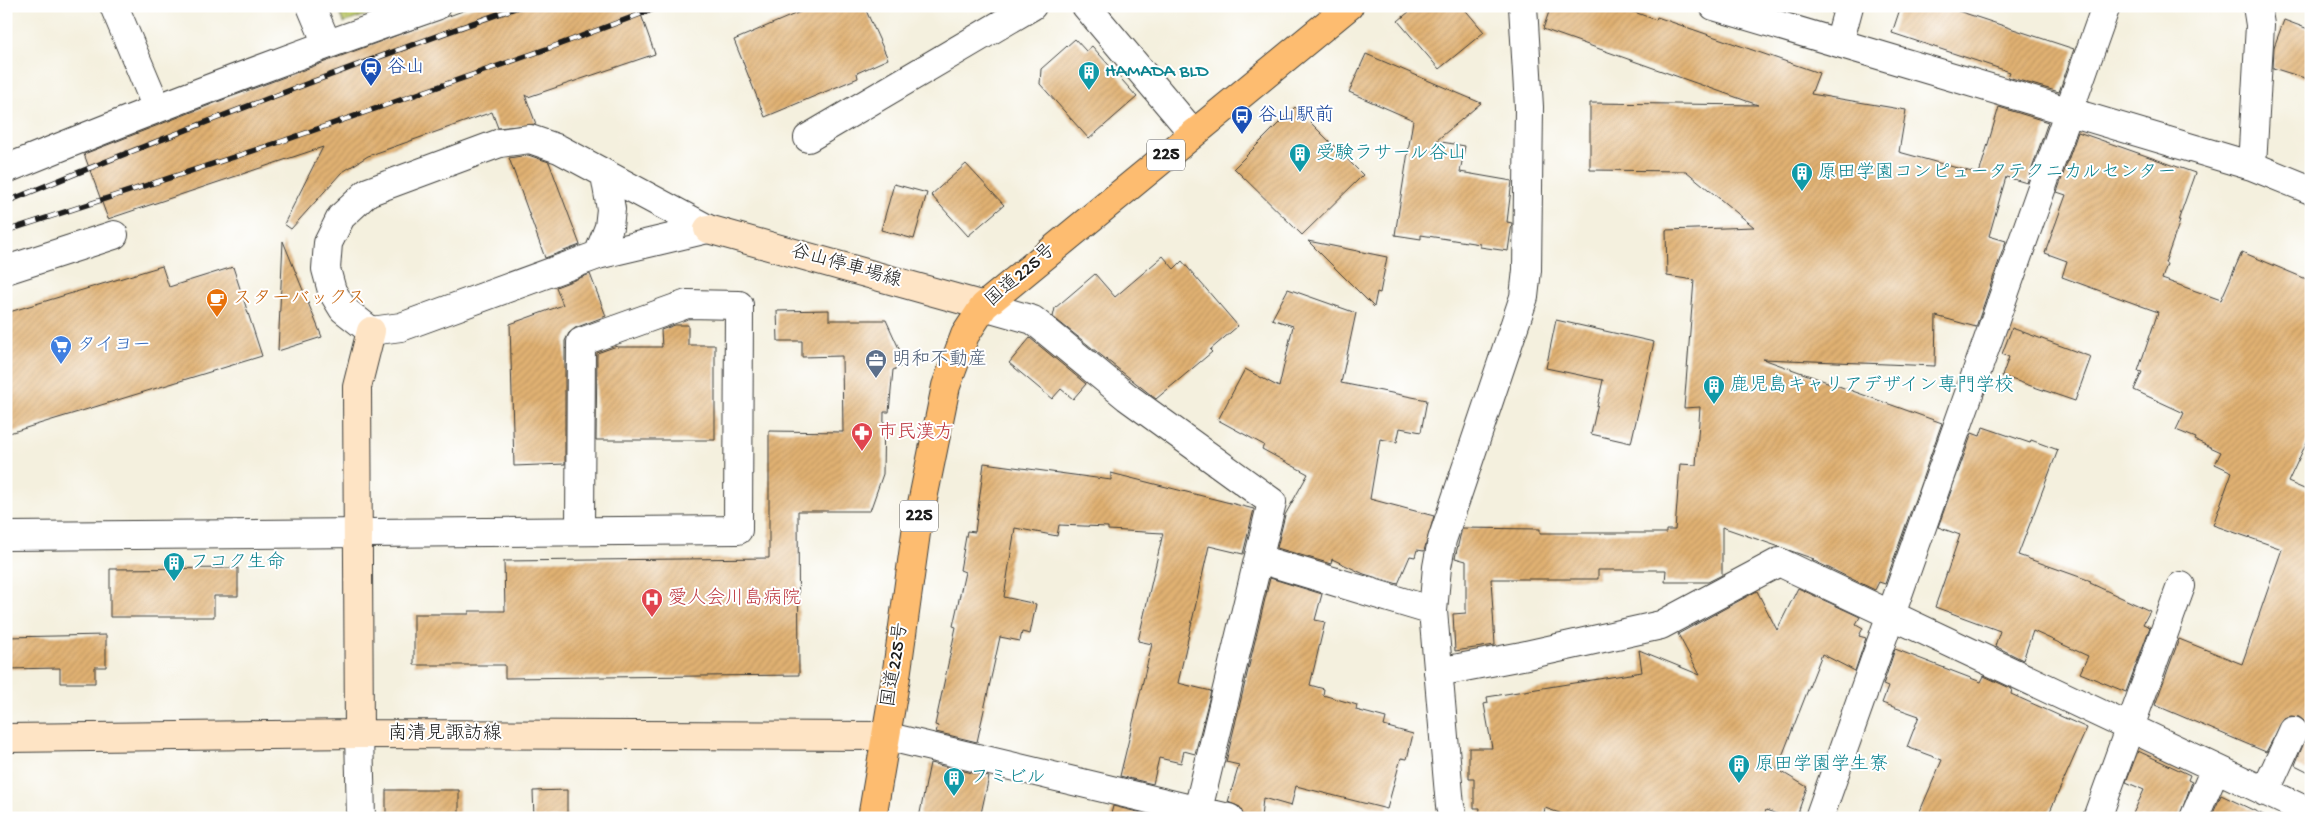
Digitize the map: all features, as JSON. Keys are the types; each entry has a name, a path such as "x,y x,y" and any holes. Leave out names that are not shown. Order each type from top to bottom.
{"highway":[{"name":"国道225号","path":"872,818 896,677 916,533 946,386 965,335 984,306 1350,6"}],"street":[{"path":"114,6 157,108"},
{"path":"311,6 327,44"},
{"path":"6,169 157,108 327,44 436,6"},
{"path":"808,138 1032,6"},
{"path":"1086,6 1194,133"},
{"path":"1453,818 1450,806 1433,611 1437,566 1442,540 1524,297 1527,270 1529,107 1523,6"},
{"path":"1714,6 2070,110 2252,166 2311,190"},
{"path":"1839,43 1849,6"},
{"path":"1819,818 2106,6"},
{"path":"2252,166 2260,25 2257,6"},
{"path":"530,139 559,149 708,228 598,255 401,327 371,331 343,309 332,291 326,269 328,243 341,217 368,192 500,143 530,139"},
{"path":"598,255 609,227 612,209 605,175"},
{"name":"谷山停車場線","path":"708,228 984,306"},
{"path":"6,270 114,235"},
{"path":"6,536 738,530 739,305 687,304 580,342 580,531"},
{"path":"984,306 1032,320 1127,397 1272,502 1197,814"},
{"path":"361,818 357,386 371,331"},
{"path":"1259,559 1433,611"},
{"path":"1438,672 1522,656 1661,625 1779,562 2311,813"},
{"path":"2097,818 2181,586"},
{"path":"2265,792 2293,731"},
{"name":"南清見諏訪線","path":"6,738 359,734 885,736"},
{"path":"885,736 1197,814 1228,818"},
{"path":"2194,818 2215,769"}],"green space":[{"path":"337,6 390,6 344,23"}],"building":[{"path":"476,6 638,6 655,54 528,97 525,95 536,124 498,128 492,112 368,156 341,173 291,229 284,224 323,147 108,219 84,154 225,99"},
{"path":"814,6 864,6 888,59 857,73 858,78 765,117 734,40"},
{"path":"1416,6 1462,6 1484,32 1439,69 1398,21"},
{"path":"1551,6 1618,6 1656,20 1657,17 1819,73 1811,94 1906,110 1899,152 1979,174 1999,107 2048,122 2027,183 2006,177 1989,236 2006,241 1976,327 1936,316 1935,366 1763,359 1942,423 1885,584 1879,582 1875,590 1812,560 1814,559 1722,527 1722,575 1708,582 1665,582 1666,570 1598,570 1598,579 1491,579 1495,645 1455,651 1453,614 1466,613 1466,561 1455,558 1462,528 1540,529 1540,533 1666,533 1666,530 1675,530 1680,464 1696,465 1700,407 1684,408 1694,280 1667,276 1666,230 1754,227 1686,171 1590,170 1590,103 1758,105 1543,29"},
{"path":"1901,6 1943,6 2074,49 2059,92 2008,77 2010,72 1892,33"},
{"path":"2284,20 2311,30 2311,80 2273,68 2274,47"},
{"name":"HAMADA BLD","path":"1075,39 1086,51 1092,46 1137,97 1089,139 1040,84 1041,69"},
{"path":"1366,54 1481,103 1436,141 1465,146 1460,172 1512,181 1507,222 1512,223 1508,251 1480,247 1480,244 1421,235 1421,239 1395,235 1413,120 1349,92"},
{"name":"受験ラサール谷山","path":"1295,107 1363,175 1302,235 1234,168"},
{"path":"2078,132 2195,173 2178,221 2180,221 2165,263 2167,264 2162,279 2221,300 2242,252 2311,281 2311,433 2288,482 2311,492 2311,773 2295,765 2309,730 2305,722 2299,717 2291,716 2284,719 2266,752 2155,705 2179,639 2242,664 2282,549 2213,525 2232,472 2215,464 2221,452 2195,440 2196,438 2176,430 2184,413 2134,390 2142,372 2138,371 2158,312 2062,277 2067,261 2045,253 2066,195 2057,192"},
{"path":"528,155 549,162 580,245 545,258 509,158"},
{"path":"966,164 1004,205 968,236 931,195"},
{"path":"894,184 927,193 914,239 881,230"},
{"path":"283,241 322,337 278,351"},
{"path":"1308,241 1387,257 1380,293 1377,292 1374,307"},
{"path":"1163,256 1174,269 1182,261 1238,326 1210,350 1212,352 1156,399 1053,317 1055,308 1095,274 1115,297"},
{"path":"162,266 169,287 233,267 262,356 6,434 6,313"},
{"path":"590,274 606,316 575,328 569,333 565,341 565,464 514,466 510,324 563,305 556,287"},
{"path":"1288,289 1356,313 1341,383 1427,400 1421,432 1400,428 1397,442 1380,439 1370,499 1434,516 1424,551 1417,550 1415,557 1410,556 1398,584 1364,574 1332,559 1331,564 1277,548 1285,515 1308,474 1262,449 1264,445 1218,420 1245,369 1279,387 1293,326 1272,319"},
{"path":"829,310 829,320 886,320 906,364 893,370 889,412 884,412 883,474 870,511 798,511 799,675 505,678 505,665 414,665 414,614 469,614 469,611 505,611 504,561 769,558 769,431 843,432 842,356 802,357 802,341 778,341 777,311"},
{"path":"1556,320 1654,342 1631,443 1591,434 1603,380 1546,368"},
{"path":"675,325 688,325 688,345 715,345 715,440 596,440 597,353 617,346 662,347 661,330"},
{"path":"2012,328 2091,357 2075,401 2002,376 2009,357 2002,354"},
{"path":"1030,338 1086,384 1073,399 1061,389 1052,399 1009,363"},
{"path":"1983,427 2030,443 2031,440 2058,450 2018,555 2091,581 2090,583 2150,611 2143,624 2150,627 2126,692 2080,673 2088,656 2033,631 2023,660 1995,646 2000,631 1935,607 1960,535 1938,527 1972,433 1980,436"},
{"path":"984,463 1111,480 1111,473 1254,509 1243,554 1209,546 1178,683 1211,691 1195,754 1184,751 1181,763 1159,758 1153,784 1120,776 1152,644 1138,641 1163,533 1108,530 1108,527 1059,525 1057,536 1015,528 1004,597 1036,604 1030,634 1022,632 1020,641 1000,637 977,742 936,732 938,726 935,725 956,627 953,626 965,572 960,570 967,531 975,532"},
{"name":"フコク生命","path":"238,568 238,596 214,596 214,617 110,617 110,569"},
{"path":"1270,578 1322,594 1315,620 1325,622 1310,685 1324,689 1323,695 1357,705 1356,710 1386,718 1384,726 1413,734 1407,759 1401,758 1387,809 1296,786 1291,806 1263,798 1261,818 1244,818 1240,807 1228,802 1239,765 1226,762"},
{"path":"1798,588 1860,617 1856,624 1863,628 1859,636 1866,638 1855,671 1822,654 1777,769 1807,787 1796,818 1787,818 1766,810 1763,818 1574,818 1545,808 1543,818 1479,818 1480,808 1474,808 1474,779 1469,779 1469,748 1492,748 1484,704 1488,703 1487,697 1642,672 1639,650 1700,675 1678,634 1757,591 1777,630"},
{"path":"106,635 106,667 95,667 95,683 60,683 60,668 6,669 6,637"},
{"path":"1895,649 1981,682 1984,676 2012,689 2011,694 2087,728 2047,818 1917,818 1942,760 1907,747 1919,716 1882,703 1888,687 1883,685"},
{"path":"2138,751 2190,775 2188,780 2192,782 2179,818 2131,818 2144,790 2126,782"},
{"name":"フミビル","path":"930,763 989,777 980,818 919,818"},
{"path":"386,790 459,790 459,818 386,818"},
{"path":"567,790 567,818 534,818 533,791"},
{"path":"2221,795 2270,818 2211,818"},
{"path":"1113,806 1146,814 1145,818 1110,818"}],"railway":[{"path":"6,202 262,101 521,6"},
{"path":"6,231 280,142 555,46 662,6"}],"place":[{"name":"谷山","path":"371,87"},
{"name":"HAMADA BLD","path":"1089,91"},
{"name":"谷山駅前","path":"1242,135"},
{"name":"受験ラサール谷山","path":"1300,173"},
{"name":"原田学園コンピュータテクニカルセンター","path":"1802,192"},
{"name":"スターバックス","path":"217,318"},
{"name":"タイヨー","path":"61,365"},
{"name":"明和不動産","path":"876,379"},
{"name":"鹿児島キャリアデザイン専門学校","path":"1714,405"},
{"name":"市民漢方","path":"862,452"},
{"name":"フコク生命","path":"174,582"},
{"name":"愛人会川島病院","path":"652,618"},
{"name":"原田学園学生寮","path":"1739,784"},
{"name":"フミビル","path":"954,797"}]}
